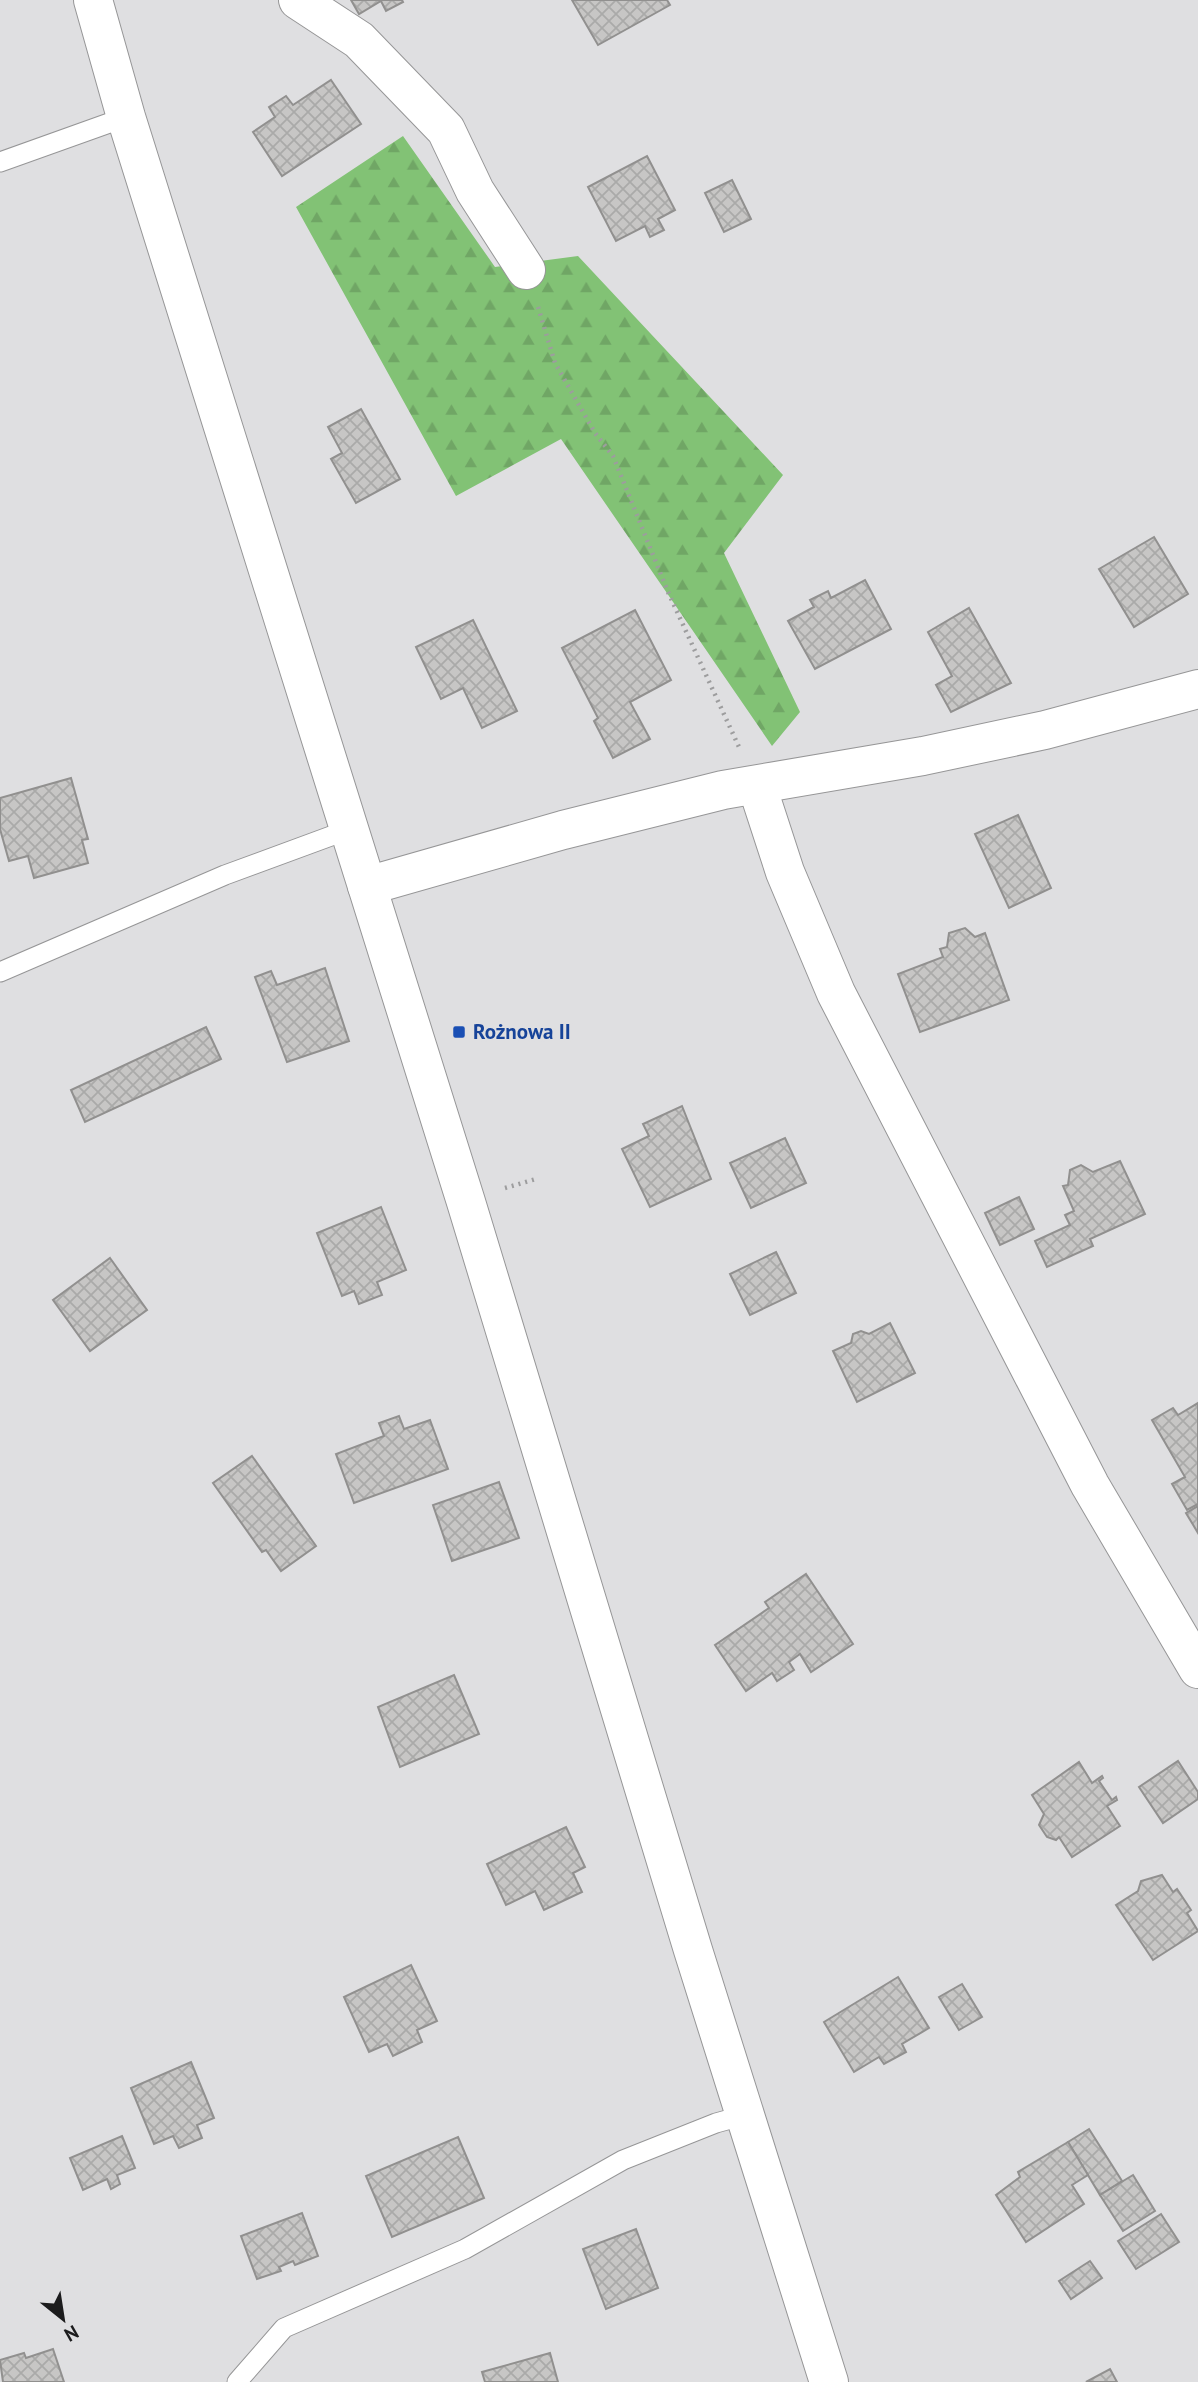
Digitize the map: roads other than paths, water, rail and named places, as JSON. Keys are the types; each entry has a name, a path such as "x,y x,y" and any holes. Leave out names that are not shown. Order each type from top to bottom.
{"main road":[{"path":"93,0 126,117 368,886 829,2382"},
{"path":"298,0 359,40 446,130 475,191 526,270"},
{"path":"368,886 563,830 723,790 898,761 1045,730 1198,689"},
{"path":"757,786 785,872 836,993 1090,1485 1198,1669"}],"lane":[{"path":"0,162 126,117"},
{"path":"0,972 225,875 350,829"},
{"path":"237,2382 284,2328 466,2249 623,2160 716,2123 745,2115"}],"place":[{"name":"Rożnowa II","path":"459,1032"}]}
